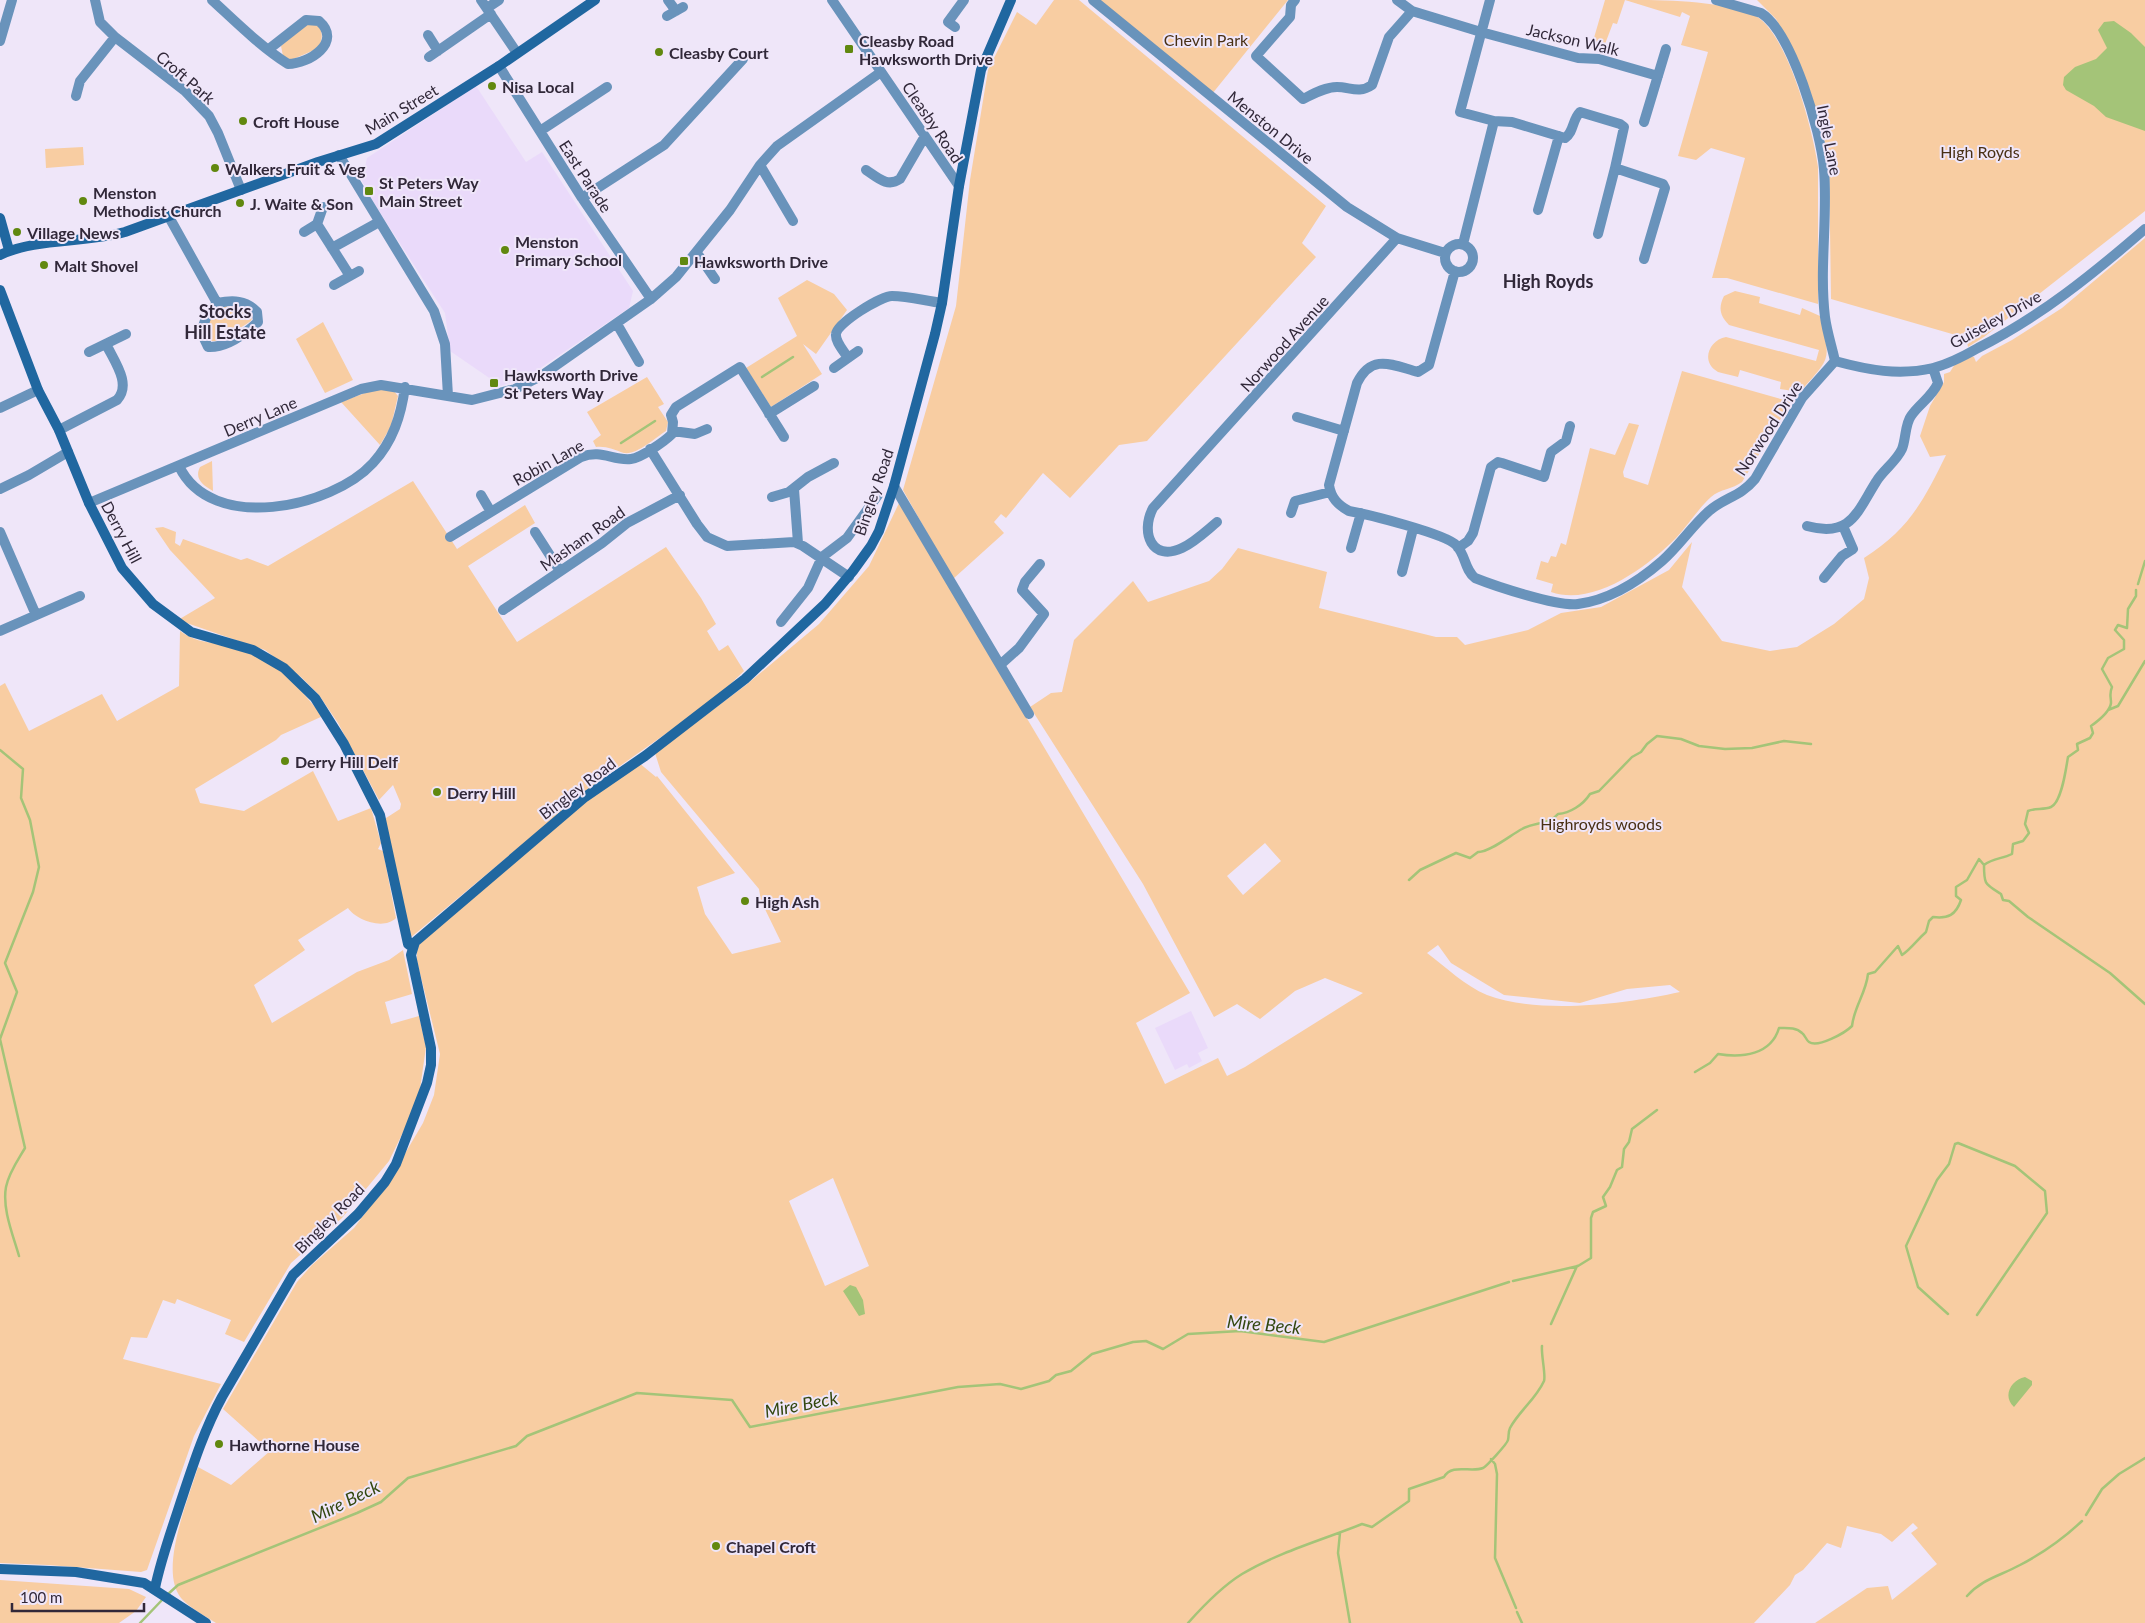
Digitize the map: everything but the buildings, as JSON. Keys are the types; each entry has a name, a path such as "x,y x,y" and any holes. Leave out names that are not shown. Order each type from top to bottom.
{"street":[{"path":"0,41 12,0"},
{"name":"Croft Park","path":"95,0 100,22 115,37 185,92 206,112 218,132 240,190"},
{"path":"212,0 268,49 280,59 293,64 321,51 327,40 326,31 319,21 306,20 268,49"},
{"path":"429,57 487,7 499,0"},
{"name":"Main Street","path":"5,252 59,242 102,239 169,217 339,155 376,144 499,66 595,0"},
{"path":"668,0 675,11"},
{"name":"Cleasby Road","path":"832,0 959,186"},
{"path":"955,26 948,22 964,0"},
{"name":"Bingley Road","path":"154,1588 192,1470 213,1414 227,1389 293,1275 358,1214 385,1182 396,1164 427,1083 431,1066 431,1048 411,954 412,947 420,938 584,797 645,756 745,679 810,619 849,577 871,546 894,486 942,303 959,186 981,70 1010,0"},
{"name":"Menston Drive","path":"1093,0 1309,178 1347,206 1398,238 1445,253"},
{"path":"1295,0 1291,5 1290,17 1256,56 1303,99 1326,89 1338,87 1360,90 1372,86 1389,37 1412,12 1398,0"},
{"path":"1490,0 1460,112 1494,121 1512,122 1565,138 1570,135 1576,116 1580,112 1620,124 1625,132 1598,234"},
{"name":"Ingle Lane","path":"1716,0 1761,13 1768,17 1782,37 1799,72 1815,126 1824,168 1825,316 1835,361"},
{"path":"487,7 517,53"},
{"name":"Jackson Walk","path":"1412,12 1578,58 1599,59 1658,76"},
{"path":"428,35 438,50"},
{"path":"76,96 80,81 115,37"},
{"path":"1644,122 1666,49"},
{"path":"582,198 664,145 743,59"},
{"name":"East Parade","path":"499,66 582,198 651,300"},
{"path":"339,155 434,311 445,344 448,396 472,400 514,389 541,376 651,300 676,277 697,253 760,165 777,146 881,72"},
{"path":"540,131 607,87"},
{"path":"1463,244 1494,121"},
{"path":"866,170 887,184 894,184 900,179 924,136"},
{"path":"1538,210 1559,136"},
{"path":"760,165 793,221"},
{"path":"1615,168 1663,184 1665,188 1644,259"},
{"path":"304,232 317,224 323,207"},
{"path":"169,217 217,303"},
{"path":"0,218 5,252"},
{"path":"332,248 380,222"},
{"path":"317,224 332,248 355,273 334,285"},
{"name":"Guiseley Drive","path":"1835,361 1892,372 1933,368 1955,360 1995,340 2051,305 2145,229"},
{"name":"Norwood Avenue","path":"1217,522 1183,548 1172,551 1162,550 1154,546 1148,537 1148,519 1153,508 1398,238"},
{"path":"1463,244 1472,252 1472,264 1465,270 1455,271 1447,266 1445,253 1452,245 1463,244"},
{"path":"697,253 714,279"},
{"path":"1455,271 1429,365 1418,372 1383,362 1367,368 1357,383 1329,485 1330,492 1340,506 1451,540 1458,548 1468,541 1473,533 1491,467 1498,462 1544,477 1551,452 1566,440 1570,426"},
{"name":"Derry Hill","path":"0,290 38,390 59,430 89,503 122,568 152,604 191,632 253,650 284,668 315,698 344,744 380,815 408,944 412,947"},
{"path":"848,358 836,339 836,331 841,324 875,302 891,296 942,303"},
{"path":"230,301 251,305 257,312 258,322 246,333 218,348 208,347 201,332 206,316 217,303 230,301"},
{"path":"617,324 639,362"},
{"path":"89,352 126,334"},
{"path":"59,430 117,400 123,393 124,384 106,344"},
{"path":"834,368 858,352"},
{"name":"Norwood Drive","path":"1458,548 1468,572 1475,578 1560,603 1577,604 1628,586 1662,561 1708,512 1721,502 1738,496 1755,479 1802,398 1835,361"},
{"path":"706,429 695,434 673,431 671,415 676,407 740,366 784,437"},
{"path":"1807,526 1835,528 1843,526 1849,524 1860,511 1875,482 1895,460 1902,448 1910,417 1934,393 1938,383 1933,368"},
{"name":"Derry Lane","path":"89,503 361,389 381,385 405,387 448,396"},
{"path":"770,414 814,386"},
{"path":"179,466 184,478 202,493 216,501 250,509 284,506 322,494 359,476 382,452 399,421 405,387"},
{"path":"0,408 38,390"},
{"path":"1297,417 1344,431"},
{"name":"Robin Lane","path":"450,537 588,454 602,454 629,459 650,449 668,437 673,431"},
{"path":"650,449 702,533 720,544 733,546 788,541 798,543 822,557 849,577"},
{"path":"0,489 30,475 68,452"},
{"path":"772,498 794,489 808,477 834,463"},
{"path":"894,486 1029,714"},
{"path":"794,489 798,543"},
{"path":"1291,513 1295,501 1330,492"},
{"path":"480,495 491,512"},
{"name":"Masham Road","path":"503,610 627,523 680,495"},
{"path":"781,622 808,588 822,557 846,538 878,495"},
{"path":"1351,548 1360,513"},
{"path":"1824,578 1842,556 1853,549 1843,526"},
{"path":"1402,572 1413,529"},
{"path":"0,532 36,615"},
{"path":"535,532 560,571"},
{"path":"1000,665 1019,648 1044,614 1022,590 1025,582 1040,564"},
{"path":"0,631 80,596"},
{"path":"0,1569 102,1575 129,1579 154,1588 206,1623"}],"shaded area":[{"path":"2114,21 2131,33 2145,47 2145,131 2106,117 2094,106 2066,90 2063,85 2064,77 2075,67 2096,59 2107,48 2098,30 2104,22"},
{"name":"Menston Primary School","path":"476,86 526,162 542,152 633,291 629,308 530,375 501,386 450,351 445,313 377,208 362,181 367,158"},
{"path":"1191,1011 1208,1048 1198,1053 1202,1061 1189,1068 1187,1064 1175,1070 1155,1028"},
{"path":"850,1285 856,1287 863,1300 865,1314 859,1316 843,1291"},
{"path":"2025,1377 2032,1381 2032,1385 2014,1407 2010,1403 2010,1389 2016,1381"}],"green space":[{"path":"1054,0 1079,0 1326,206 1302,243 1316,257 1147,441 1119,445 1070,498 1043,473 1006,518 1001,514 994,522 1004,533 953,579 903,490 956,306 970,180 988,70 1017,12 1036,25"},
{"name":"Chevin Park","path":"1098,0 1288,0 1212,94"},
{"path":"1605,0 1625,0 1617,24 1613,23 1602,52 1591,48"},
{"path":"1625,0 1705,3 1737,9 1752,14 1765,23 1776,39 1787,59 1804,106 1818,167 1818,304 1727,278 1712,278 1745,158 1711,148 1696,160 1678,156 1708,52 1681,45 1690,16 1682,12 1680,17"},
{"name":"High Royds","path":"1757,0 2145,0 2145,211 1984,337 1968,347 1966,338 1831,299 1829,158 1799,63 1776,19"},
{"path":"305,23 317,24 321,30 322,36 319,48 291,60 283,56 281,46"},
{"path":"83,147 84,165 46,168 45,149"},
{"name":"Highroyds woods","path":"2145,238 2145,1623 1815,1623 1867,1588 1888,1586 1892,1600 1937,1564 1911,1533 1918,1528 1913,1523 1892,1542 1881,1534 1847,1526 1841,1548 1827,1543 1803,1570 1795,1575 1790,1585 1754,1623 216,1623 181,1598 175,1586 173,1570 174,1552 198,1467 231,1485 270,1451 223,1409 297,1282 312,1265 354,1228 387,1184 423,1123 434,1095 440,1054 417,961 419,944 602,788 638,762 657,776 735,873 697,887 705,914 732,954 781,942 761,901 759,889 661,772 655,753 746,685 819,624 869,566 899,503 1190,993 1136,1023 1165,1084 1218,1058 1227,1076 1245,1067 1363,993 1325,978 1295,991 1260,1019 1237,1004 1214,1017 1143,884 1030,707 1051,693 1062,692 1074,640 1133,581 1148,602 1209,581 1222,569 1238,548 1327,572 1319,608 1436,637 1457,637 1465,645 1528,630 1561,613 1601,607 1669,570 1692,542 1682,587 1722,641 1770,651 1797,647 1834,624 1864,599 1869,578 1864,558 1880,547 1904,525 1930,487 1946,455 1930,457 1920,436 1930,406 1944,382 1944,374 1950,372 1955,364 1967,355 1974,357 1976,362 1982,356 2012,340 2062,308","holes":["1265,843 1281,861 1243,895 1227,876","1438,945 1451,963 1504,995 1580,1003 1627,989 1670,985 1680,992 1583,1006 1531,1005 1487,995 1471,987 1427,953","833,1178 869,1266 825,1286 789,1201"]},
{"path":"807,280 834,294 847,310 816,354 803,344 822,374 771,407 746,368 797,336 778,298"},
{"path":"1735,291 1760,297 1759,303 1800,315 1802,308 1820,316 1826,342 1826,358 1818,371 1800,392 1780,389 1781,382 1740,370 1738,377 1718,372 1712,368 1708,357 1711,347 1715,342 1726,337 1816,361 1819,350 1729,325 1722,315 1721,304 1724,296"},
{"path":"228,304 245,307 253,315 251,321 220,341 210,341 206,337 207,326 211,316 222,306"},
{"path":"323,322 353,380 325,393 296,339"},
{"path":"1682,371 1791,402 1742,482 1711,497 1676,538 1650,561 1619,582 1602,589 1585,594 1568,595 1551,592 1553,584 1536,579 1541,561 1548,563 1551,556 1556,557 1561,543 1566,545 1590,448 1615,455 1629,423 1639,425 1623,472 1624,477 1648,485"},
{"path":"647,377 664,404 658,407 668,422 666,431 640,449 629,453 596,447 593,441 601,435 587,412"},
{"path":"373,390 393,390 398,396 391,426 380,445 341,402"},
{"path":"212,461 213,491 200,481 198,475 200,467"},
{"path":"413,481 457,549 525,505 535,523 468,566 517,642 666,547 701,598 716,624 707,631 719,651 728,645 744,671 715,699 600,780 410,938 383,820 400,809 401,804 393,785 379,800 338,723 319,695 301,677 265,650 178,620 215,598 170,550 155,528 163,527 176,532 175,543 180,546 183,539 241,560 247,558 268,566"},
{"path":"180,631 198,640 235,645 253,650 282,671 323,716 281,735 276,740 195,789 200,803 244,811 313,771 338,821 371,808 381,843 378,849 383,851 396,918 384,923 370,922 357,916 348,908 298,940 305,950 254,985 272,1023 357,972 389,960 403,950 412,994 385,1002 391,1024 419,1016 426,1047 420,1089 409,1120 389,1161 342,1218 291,1263 244,1342 225,1334 231,1320 177,1299 175,1304 163,1300 147,1338 131,1337 123,1359 221,1384 194,1436 147,1570 141,1572 0,1563 0,686 5,683 29,731 102,694 117,721 179,686"},
{"path":"0,1580 129,1589 146,1597 136,1611 119,1623 0,1623"}],"waterway":[{"path":"762,377 793,357"},
{"path":"621,443 655,421"},
{"name":"Mire Beck","path":"2138,584 2145,561"},
{"name":"Mire Beck","path":"1695,1072 1710,1063 1718,1054 1746,1055 1763,1049 1775,1037 1779,1028 1797,1030 1809,1042 1813,1043 1831,1039 1849,1029 1852,1026 1868,974 1875,972 1898,946 1902,955 1908,950 1926,932 1929,921 1933,917 1951,915 1957,909 1961,900 1956,896 1956,887 1967,880 1979,859 1984,865 2012,854 2013,844 2023,841 2029,833 2025,824 2028,811 2048,808 2055,804 2063,784 2068,757 2078,750 2077,744 2090,738 2093,733 2091,726 2103,716 2110,706 2112,687 2102,669 2108,658 2124,649 2124,640 2115,630 2118,625 2127,628 2128,609 2136,596 2136,590"},
{"path":"2108,710 2118,706 2145,661"},
{"path":"1409,880 1420,870 1456,853 1470,858 1478,852 1488,850 1518,831 1546,822 1558,814 1576,808 1590,794 1599,791 1632,757 1641,752 1657,736 1681,739 1699,746 1725,749 1752,748 1784,741 1811,744"},
{"path":"0,750 23,769 21,798 30,820 39,867 33,892 5,963 17,992 0,1039 25,1148 9,1176 5,1195 9,1222 19,1256"},
{"path":"1984,865 1986,883 2001,894 2003,900 2009,901 2028,917 2110,973 2145,1004"},
{"name":"Mire Beck","path":"1513,1281 1578,1266 1591,1258 1591,1218 1593,1212 1606,1206 1603,1197 1610,1187 1617,1170 1622,1167 1624,1149 1629,1142 1632,1129 1657,1110"},
{"path":"1948,1314 1918,1287 1906,1246 1937,1180 1949,1164 1955,1144 1958,1143 2015,1166 2045,1191 2047,1213 1977,1315"},
{"path":"1551,1324 1577,1266"},
{"name":"Mire Beck","path":"167,1595 178,1585 381,1502 408,1478 516,1446 527,1436 637,1393 732,1400 750,1427 958,1387 1000,1384 1021,1389 1049,1381 1056,1375 1071,1371 1092,1354 1133,1342 1146,1341 1163,1349 1188,1334 1240,1331 1324,1342 1509,1282"},
{"path":"1188,1623 1220,1590 1256,1566 1362,1524 1372,1527 1409,1501 1409,1489 1444,1477 1452,1470 1485,1467 1507,1442 1509,1430 1537,1394 1544,1381 1542,1346"},
{"path":"2086,1515 2102,1489 2119,1474 2145,1458"},
{"path":"1491,1459 1495,1464 1497,1474 1495,1558 1516,1608"},
{"path":"1967,1596 1985,1582 2045,1551 2082,1521"},
{"path":"1340,1533 1338,1553 1350,1623"},
{"name":"Mire Beck","path":"140,1623 163,1599"},
{"path":"1517,1612 1522,1623"}],"place":[{"name":"Cleasby Road Hawksworth Drive","path":"849,49"},
{"name":"Cleasby Court","path":"659,52"},
{"name":"Nisa Local","path":"492,86"},
{"name":"Croft House","path":"243,121"},
{"name":"Walkers Fruit & Veg","path":"215,168"},
{"name":"St Peters Way Main Street","path":"369,191"},
{"name":"Menston Methodist Church","path":"83,201"},
{"name":"J. Waite & Son","path":"240,203"},
{"name":"Village News","path":"17,232"},
{"name":"Menston Primary School","path":"505,250"},
{"name":"Hawksworth Drive","path":"684,261"},
{"name":"Malt Shovel","path":"44,265"},
{"name":"Hawksworth Drive St Peters Way","path":"494,383"},
{"name":"Derry Hill Delf","path":"285,761"},
{"name":"Derry Hill","path":"437,792"},
{"name":"High Ash","path":"745,901"},
{"name":"Hawthorne House","path":"219,1444"},
{"name":"Chapel Croft","path":"716,1546"}],"district":[{"name":"High Royds","path":"1548,281"},
{"name":"Stocks Hill Estate","path":"225,321"}]}
